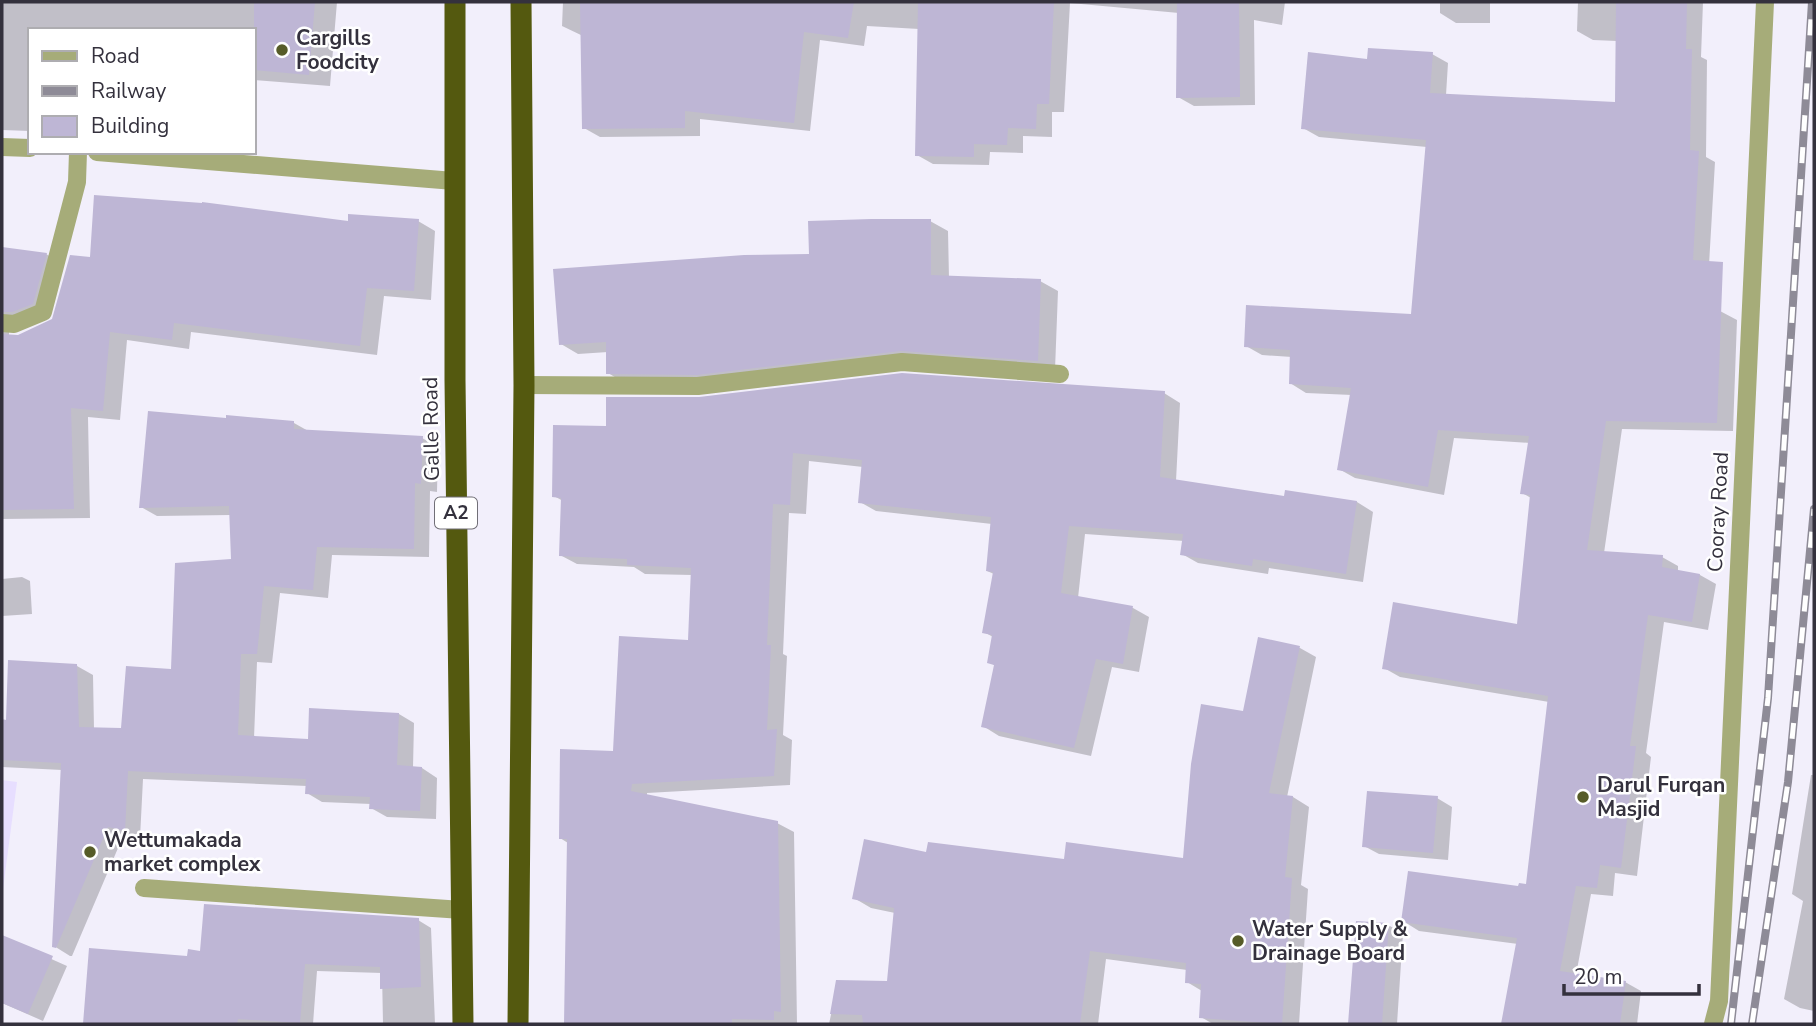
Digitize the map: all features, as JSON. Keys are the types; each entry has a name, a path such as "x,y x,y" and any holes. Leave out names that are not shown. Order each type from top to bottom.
{"highway":[{"name":"Galle Road","path":"455,2 454,181 463,1024"},
{"path":"518,1024 524,385 521,2"}],"street":[{"name":"Cooray Road","path":"1713,1024 1719,1001 1765,2"},
{"path":"2,147 28,148"},
{"path":"2,323 14,324 43,312 77,182 78,154"},
{"path":"122,154 454,181"},
{"path":"524,385 698,386 902,362 1060,374"},
{"path":"144,888 462,909"}],"shaded area":[{"path":"2,780 17,782 2,897"}],"building":[{"path":"254,2 315,2 309,75 256,70"},
{"path":"580,2 854,2 848,38 804,32 794,123 685,111 685,128 582,129"},
{"path":"918,2 1054,2 1049,104 1037,104 1036,129 1008,128 1007,145 974,144 974,157 915,156"},
{"path":"1177,2 1239,2 1240,97 1176,98"},
{"path":"1616,2 1687,2 1686,49 1692,49 1690,150 1699,151 1693,260 1723,262 1717,423 1606,421 1587,550 1663,555 1662,567 1700,574 1692,622 1648,615 1630,746 1636,746 1621,868 1600,865 1597,888 1576,886 1560,971 1626,981 1620,1024 1501,1024 1517,938 1401,922 1408,871 1518,886 1519,883 1526,884 1548,696 1382,669 1393,602 1517,624 1530,495 1520,494 1529,436 1438,430 1428,487 1337,470 1351,388 1289,384 1290,350 1244,347 1246,305 1411,314 1426,140 1301,129 1308,52 1367,59 1368,48 1433,52 1430,93 1615,102"},
{"path":"94,195 202,202 348,221 348,214 419,219 414,291 367,288 360,346 174,323 172,340 110,332 103,411 71,408 74,509 2,510 2,334 18,335 52,319 70,255 90,257"},
{"path":"931,219 931,275 1041,279 1038,361 901,351 697,375 606,374 606,342 559,345 553,269 744,255 809,254 808,221"},
{"path":"2,247 47,253 33,304 12,312 2,312"},
{"path":"902,373 1165,391 1160,477 1284,496 1285,490 1357,501 1346,574 1253,559 1252,566 1180,555 1183,534 1069,526 1061,593 1133,606 1123,664 1096,659 1074,748 981,727 994,665 987,663 992,635 982,633 993,572 986,571 991,517 858,503 862,460 793,453 790,505 773,504 767,645 771,645 767,730 777,729 774,776 632,784 631,791 778,821 781,1012 774,1011 774,1020 732,1019 732,1023 564,1024 567,839 559,839 560,749 613,751 619,636 688,640 691,568 627,565 627,559 559,556 561,498 552,497 553,425 606,426 606,397 699,397"},
{"path":"148,411 294,421 294,429 423,436 421,484 415,483 414,549 317,547 313,590 264,586 257,654 241,654 238,735 308,739 309,708 399,713 397,765 422,767 420,811 369,809 370,797 305,794 306,779 128,771 125,831 108,827 56,948 52,947 61,763 2,760 2,719 6,720 8,660 77,664 79,727 121,728 126,666 171,669 175,563 231,559 229,506 139,508"},
{"path":"1258,637 1300,646 1269,793 1293,796 1285,877 1292,878 1282,1024 1199,1018 1201,984 1185,983 1186,963 1090,951 1080,1024 863,1024 862,1015 830,1014 836,980 887,981 894,908 852,899 864,839 926,852 928,842 1064,859 1066,842 1183,858 1191,764 1201,704 1243,711"},
{"path":"1367,791 1438,796 1433,853 1362,847"},
{"path":"204,904 419,918 421,987 380,989 380,967 305,964 300,1023 238,1019 237,1024 83,1024 89,948 187,956 188,949 200,951"},
{"path":"1356,921 1389,923 1382,1024 1348,1024"},
{"path":"2,935 53,956 28,1014 2,1003"}],"railway":[{"path":"1731,1024 1768,698 1812,2"},
{"path":"1752,1024 1788,782 1814,509"}],"place":[{"name":"Cargills Foodcity","path":"282,50"},
{"name":"Darul Furqan Masjid","path":"1583,797"},
{"name":"Wettumakada market complex","path":"90,852"},
{"name":"Water Supply & Drainage Board","path":"1238,941"}]}
